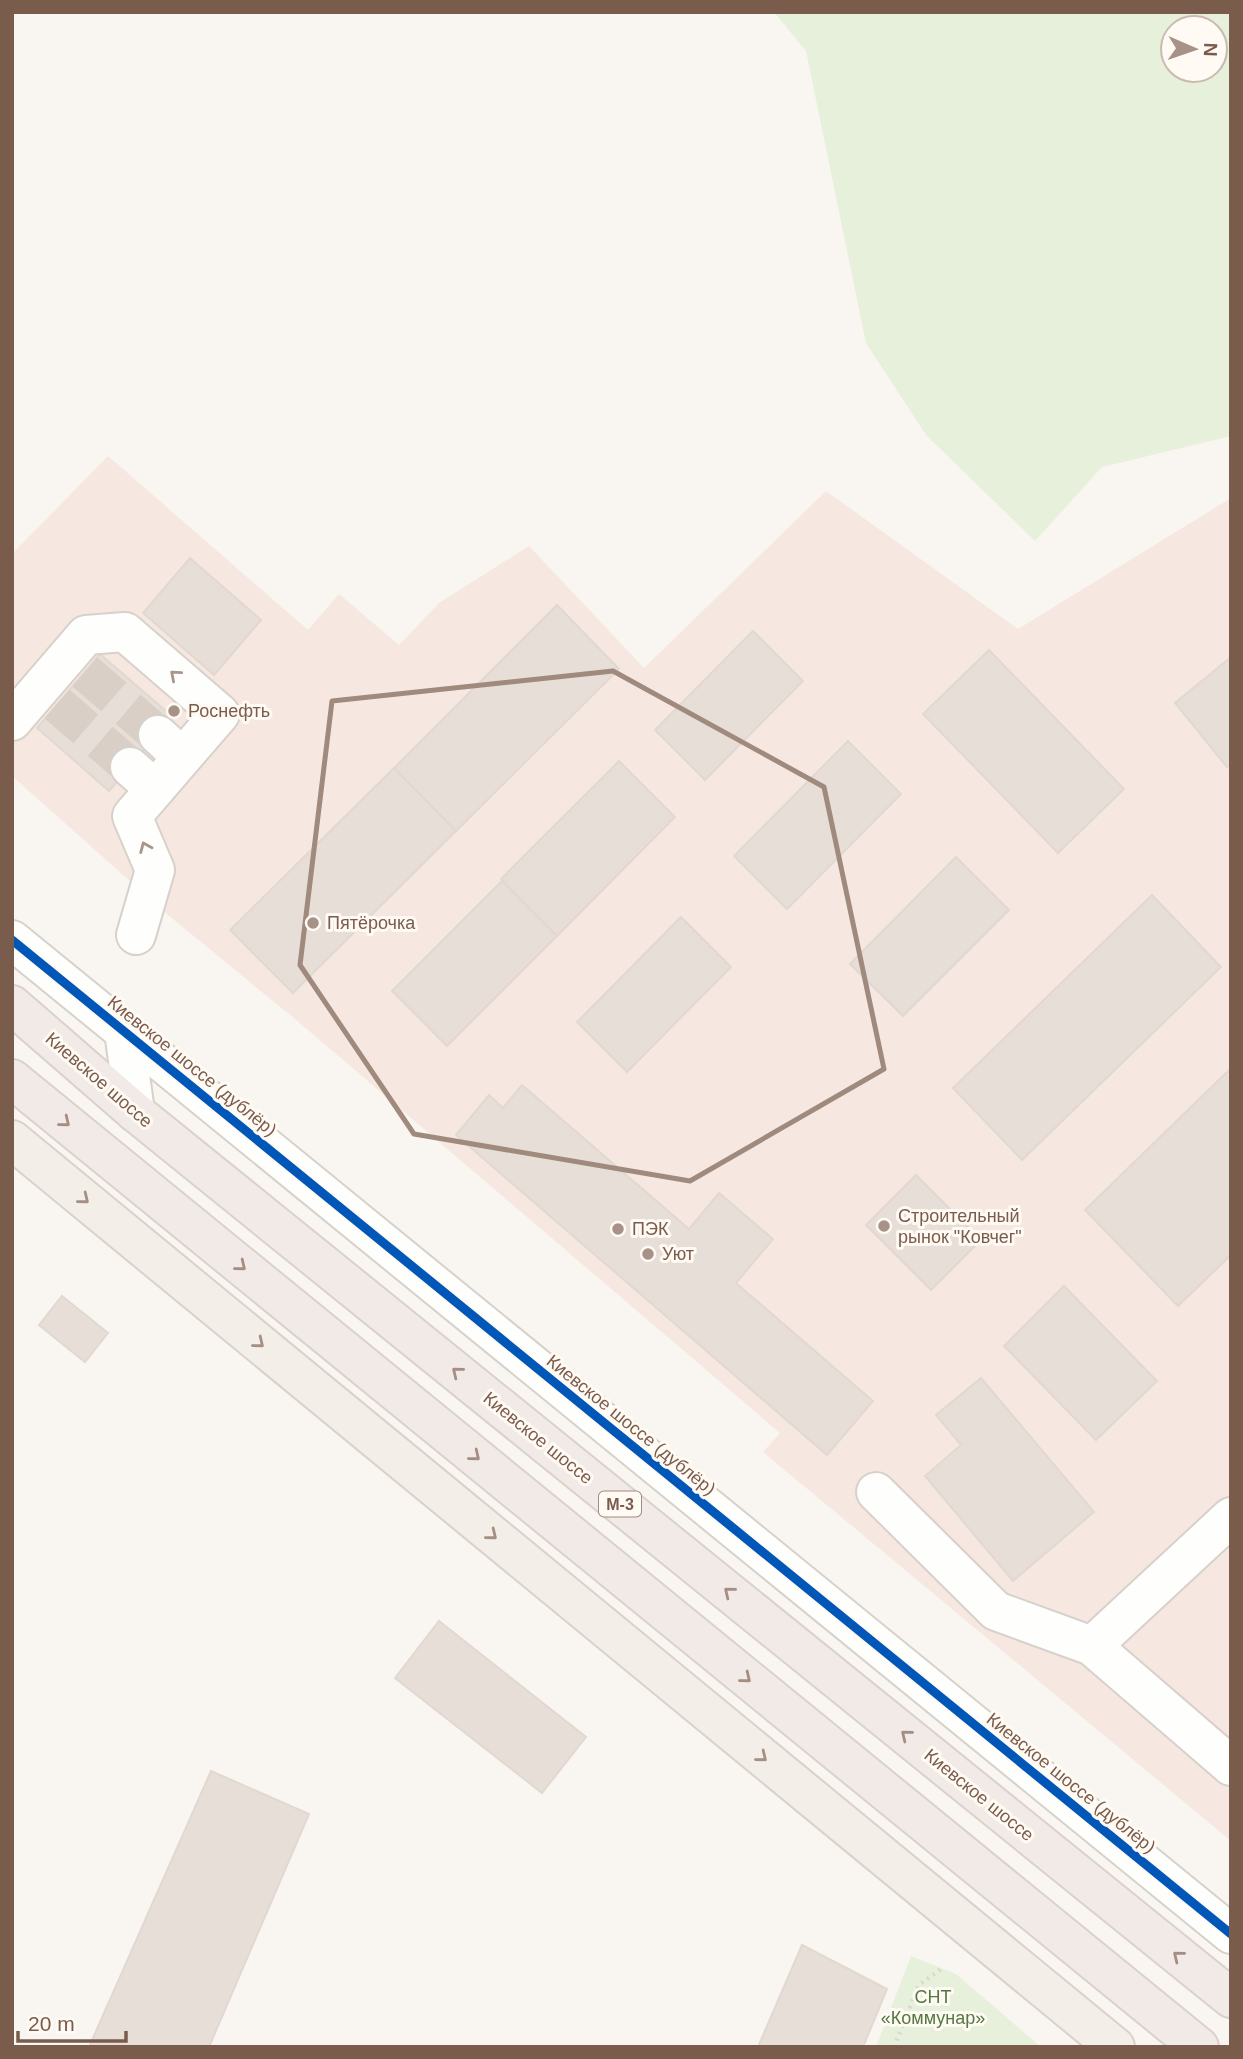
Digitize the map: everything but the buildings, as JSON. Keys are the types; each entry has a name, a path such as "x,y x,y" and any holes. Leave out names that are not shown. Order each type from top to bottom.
{"highway":[{"name":"Киевское шоссе","path":"12,1005 135,1112 1231,1998"},
{"path":"12,1079 1199,2047"}],"main road":[{"path":"12,1140 1115,2047"}],"street":[{"path":"12,721 49,696 76,664 86,635 125,632 220,714 170,746 142,778 132,816 155,870 136,935"},
{"name":"Киевское шоссе (дублёр)","path":"12,940 1231,1934"},
{"path":"124,1031 135,1112"},
{"path":"876,1492 996,1611 1092,1646 1231,1766"},
{"path":"1092,1646 1231,1517"}],"path":[{"path":"894,2047 919,1984 941,1969"}],"highlighted area":[{"path":"613,671 824,787 884,1069 690,1181 414,1134 300,965 332,701"}],"shaded area":[{"name":"Строительный рынок \"Ковчег\"","path":"108,456 308,630 339,594 399,645 439,603 529,546 644,668 826,491 1018,629 1231,498 1231,1841 763,1452 780,1433 295,1019 168,915 12,776 12,554"}],"green space":[{"path":"774,12 1231,12 1231,436 1102,467 1035,541 926,435 866,343 806,51"},
{"name":"СНТ «Коммунар»","path":"911,1956 956,1974 1041,2047 876,2047"}],"tunnel":[{"path":"85,672 158,735"},
{"path":"57,704 130,767"}],"cycle path":[{"path":"12,940 1231,1934"}],"place":[{"name":"Роснефть","path":"174,711"},
{"name":"Пятёрочка","path":"313,923"},
{"name":"Строительный рынок \"Ковчег\"","path":"884,1226"},
{"name":"ПЭК","path":"618,1229"},
{"name":"Уют","path":"648,1254"}]}
